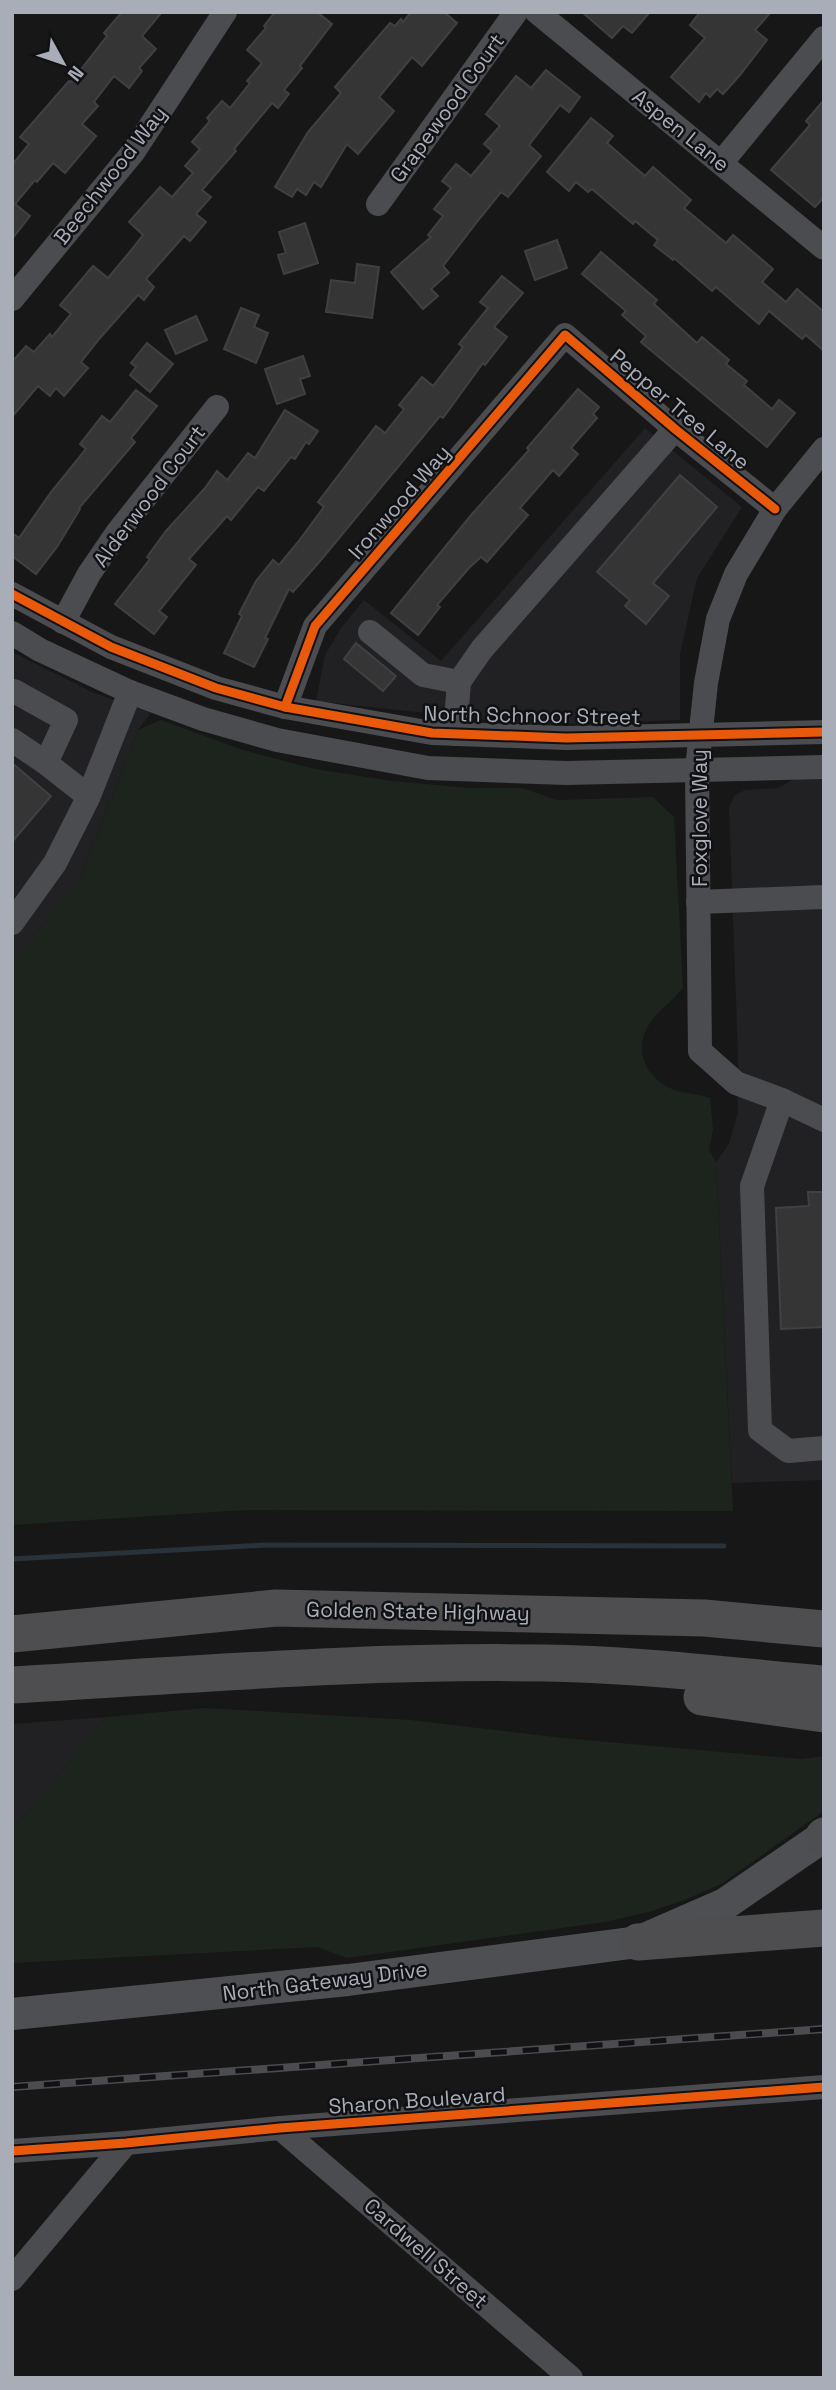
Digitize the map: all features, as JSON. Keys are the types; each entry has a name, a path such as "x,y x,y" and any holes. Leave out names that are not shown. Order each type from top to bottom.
{"highway":[{"name":"Golden State Highway","path":"12,1634 276,1608 704,1618 824,1629"},
{"path":"12,1685 266,1670 416,1664 545,1663 669,1670 824,1684"},
{"path":"416,1664 787,1707 824,1714"},
{"path":"638,1942 824,1928"}],"main road":[{"name":"North Gateway Drive","path":"12,2014 334,1981 638,1942 725,1904 824,1836"}],"street":[{"name":"Beechwood Way","path":"12,299 134,151 225,12"},
{"name":"Grapewood Court","path":"378,204 516,12"},
{"name":"Aspen Lane","path":"537,12 824,248"},
{"path":"721,163 824,38"},
{"name":"Pepper Tree Lane","path":"565,335 675,429 775,509"},
{"name":"Ironwood Way","path":"285,706 315,626 565,335"},
{"name":"Alderwood Court","path":"63,622 89,574 117,533 217,407"},
{"path":"455,734 459,682 482,649 675,429"},
{"name":"Foxglove Way","path":"782,1100 736,1083 700,1051 697,769 699,734 718,619 736,575 775,509 824,449"},
{"name":"North Schnoor Street","path":"12,594 111,647 216,688 285,706 432,733 566,738 824,732"},
{"path":"370,632 423,675 459,682"},
{"path":"12,634 130,692 203,719 277,740 428,768 566,773 824,767"},
{"path":"12,693 14,691 66,720 46,763"},
{"path":"12,923 55,863 89,796 130,692"},
{"path":"12,740 89,796"},
{"path":"698,902 824,897"},
{"path":"824,1120 782,1100 752,1186 760,1430 788,1451 824,1448"},
{"name":"Sharon Boulevard","path":"12,2151 824,2087"},
{"name":"Cardwell Street","path":"280,2128 571,2378"},
{"path":"12,2279 126,2143"}],"shaded area":[{"path":"645,428 742,507 697,578 680,654 680,720 535,725 316,701 325,655 341,628 364,600 441,661"},
{"path":"12,652 92,692 151,713 138,730 78,883 12,961"},
{"path":"161,720 243,750 315,769 392,781 470,788 522,788 557,800 653,797 674,817 683,988 653,1019 646,1030 642,1051 650,1071 667,1086 710,1098 713,1129 709,1150 716,1162 733,1511 246,1510 12,1525 12,961 78,883 138,730"},
{"path":"824,776 824,1480 732,1483 716,1162 729,1144 738,1112 729,807 735,795 745,790 778,788 798,777"},
{"path":"205,1708 410,1720 563,1738 801,1759 824,1756 824,1811 723,1883 652,1911 605,1922 347,1958 317,1947 12,1963 12,1830 107,1717"},
{"path":"107,1717 12,1830 12,1724"}],"building":[{"path":"122,12 162,12 142,36 156,49 139,68 142,71 129,88 114,76 94,102 98,106 82,124 96,136 65,173 53,163 15,204 30,216 12,239 12,165 29,144 20,137 69,81 71,82 107,36 104,33"},
{"path":"275,12 317,12 332,24 284,90 289,94 278,108 272,103 202,190 211,197 196,214 206,222 190,241 184,236 146,279 154,287 144,300 138,295 100,338 81,362 88,368 64,396 56,388 50,396 38,386 12,417 12,362 26,346 34,352 50,334 52,337 71,314 60,305 93,266 108,278 143,235 129,222 160,187 172,197 193,173 185,166 200,149 192,142 210,121 207,118 222,101 230,108 250,83 247,81 262,63 247,50 266,28 264,26"},
{"path":"411,12 444,12 457,23 422,66 412,57 379,97 394,111 358,154 347,144 321,187 314,182 306,195 297,189 292,197 275,187 308,132 341,93 335,87 390,23 395,26 401,19 403,22"},
{"path":"582,12 650,12 632,33 623,26 612,38"},
{"path":"700,12 771,12 755,30 767,40 740,75 723,94 717,89 710,97 706,93 699,102 671,77 705,38 690,25"},
{"path":"546,70 580,97 569,112 560,105 529,145 541,156 508,197 501,192 480,218 443,266 449,273 431,289 438,296 423,309 391,272 431,237 428,235 443,216 434,209 451,188 442,181 456,164 471,176 492,151 484,144 500,126 486,114 516,76 531,88"},
{"path":"824,100 824,197 815,207 771,170 810,125 806,121"},
{"path":"591,118 613,136 607,143 645,176 653,167 691,200 684,208 726,243 733,235 773,269 762,282 786,302 797,289 824,312 824,351 806,335 802,339 769,311 759,324 716,287 712,291 674,258 673,260 654,245 658,240 635,221 633,224 592,189 588,192 576,182 569,191 547,172"},
{"path":"305,223 318,263 284,274 278,255 286,253 279,232"},
{"path":"557,240 567,268 535,280 525,251"},
{"path":"601,252 657,300 654,304 697,343 702,337 729,360 726,364 747,381 744,385 772,409 779,400 795,413 767,447 641,342 646,336 622,315 626,311 582,274"},
{"path":"357,264 379,267 372,318 326,312 331,280 355,283"},
{"path":"502,276 523,293 494,327 507,337 485,365 483,363 443,418 440,416 321,560 293,592 289,589 254,667 224,653 242,616 239,614 256,581 273,560 279,565 298,542 324,507 318,502 376,426 385,433 404,409 399,405 422,377 433,386 463,347 459,344 488,308 480,302"},
{"path":"241,308 259,315 254,327 268,333 256,363 224,349"},
{"path":"196,316 207,340 176,354 165,330"},
{"path":"147,343 173,364 150,392 130,375 136,367 131,363"},
{"path":"303,356 310,376 300,379 305,394 277,404 265,369"},
{"path":"578,389 599,407 593,414 597,418 571,448 578,454 559,476 553,470 520,508 528,515 487,562 481,557 469,568 437,605 440,607 418,635 391,613"},
{"path":"136,390 157,406 131,438 135,442 79,508 57,547 36,574 12,556 12,533 19,538 51,492 86,449 80,444 102,416 110,422"},
{"path":"285,410 318,431 309,444 306,442 295,459 291,457 264,491 258,487 231,520 227,516 189,559 196,565 159,611 167,617 154,634 115,604 150,559 147,557 166,531 217,471 227,480 248,453 255,458"},
{"path":"680,475 717,507 653,583 669,596 646,624 625,606 630,600 597,572"},
{"path":"356,643 396,676 383,691 344,659"},
{"path":"12,763 51,796 12,842"},
{"path":"808,1192 824,1192 824,1327 781,1329 776,1208 809,1206"}],"waterway":[{"path":"12,1559 266,1545 724,1546"}],"railway":[{"path":"12,2087 824,2029"}],"cycle path":[{"path":"285,707 315,626 565,335 675,429 775,509"},
{"path":"12,594 111,647 216,688 285,707 432,733 566,738 824,732"},
{"path":"12,2151 824,2087"}]}
